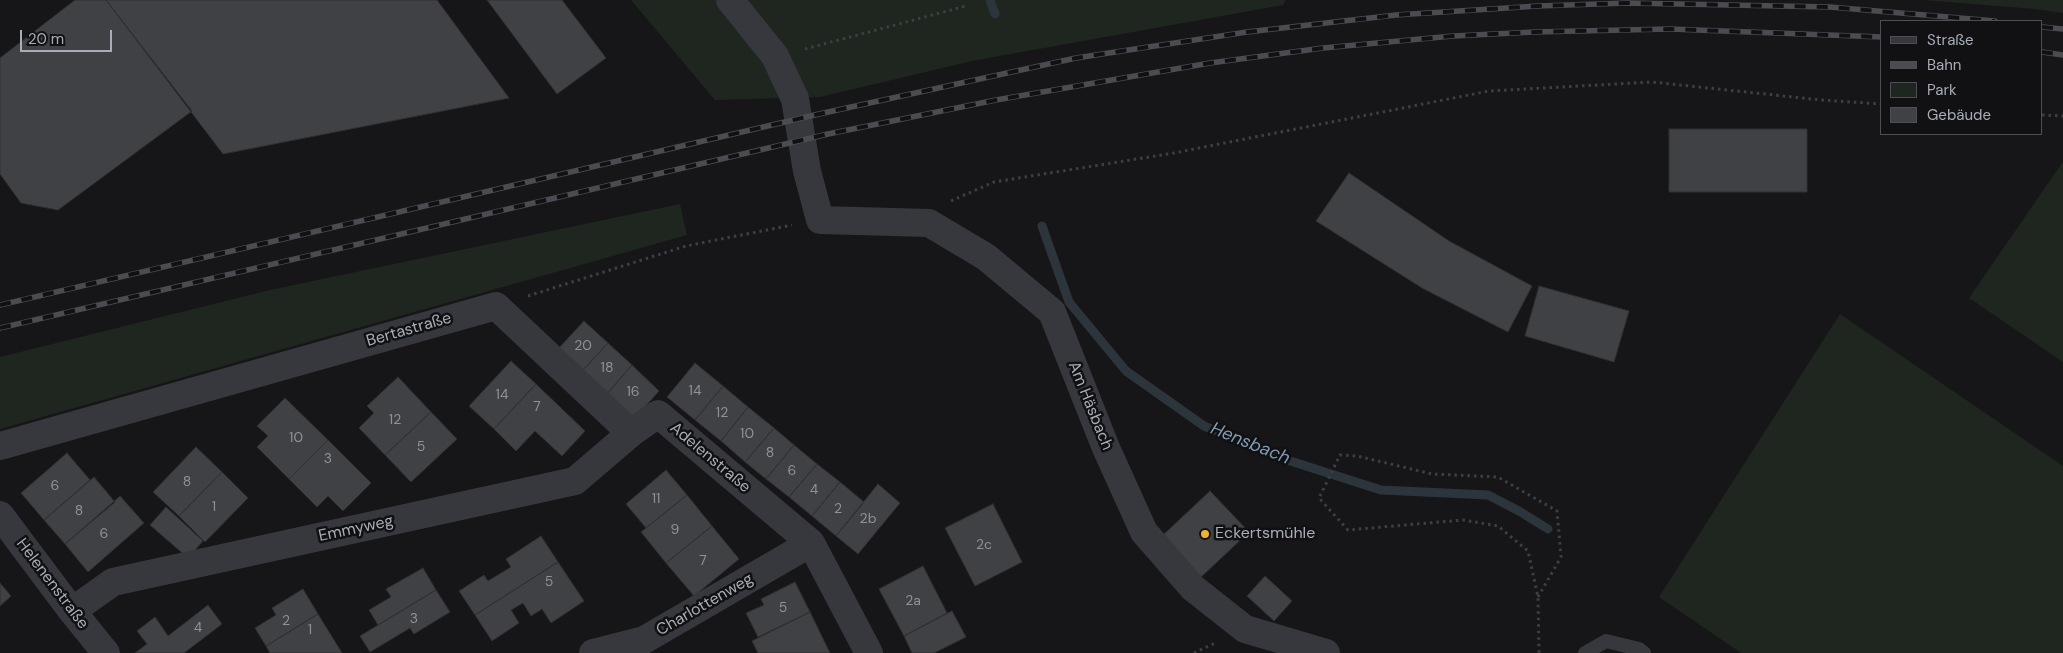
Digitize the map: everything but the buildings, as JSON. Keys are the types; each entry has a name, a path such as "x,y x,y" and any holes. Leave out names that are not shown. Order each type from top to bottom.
{"street":[{"path":"730,0 776,56 795,99 807,170 820,220"},
{"name":"Am Häsbach","path":"820,220 929,223 986,257 1052,312 1106,448 1144,532 1193,588 1245,628 1326,653"},
{"path":"496,306 631,433"},
{"name":"Bertastraße","path":"0,446 496,306"},
{"name":"Adelenstraße","path":"631,433 658,414 811,543 869,653"},
{"name":"Emmyweg","path":"72,612 113,582 575,481 631,433"},
{"name":"Helenenstraße","path":"0,515 72,612 106,653"},
{"name":"Charlottenweg","path":"593,653 644,640 811,543"}],"lane":[{"path":"1585,653 1606,641 1639,649 1644,653"}],"path":[{"path":"776,56 966,6"},
{"path":"929,223 947,203 994,182 1174,153 1489,91 1652,82 1821,100 1880,104"},
{"path":"2043,115 2063,116"},
{"path":"496,306 686,246 820,220"},
{"path":"1538,596 1561,557 1557,511 1498,477 1432,474 1357,456 1340,455 1319,498 1348,530 1463,520 1498,526 1528,551 1538,596 1539,653"}],"green space":[{"path":"631,0 1286,0 1283,5 972,61 820,97 715,100"},
{"path":"1923,0 2063,0 2063,13 2035,9"},
{"path":"2063,163 2063,362 1969,298"},
{"path":"680,204 687,235 0,429 0,357 270,290"},
{"path":"1840,314 2063,466 2063,653 1741,653 1659,597"}],"waterway":[{"name":"Hensbach","path":"990,0 995,14"},
{"name":"Hensbach","path":"1042,226 1069,302 1126,371 1204,426 1284,459 1381,490 1488,495 1548,529"}],"railway":[{"path":"0,305 819,114 1076,58 1247,32 1396,15 1538,6 1628,3 1830,7 1983,20"},
{"path":"2043,27 2063,29"},
{"path":"0,328 828,134 996,100 1210,63 1323,48 1453,36 1535,32 1670,29 1880,37"},
{"path":"2043,52 2063,55"}],"place":[{"name":"Eckertsmühle","path":"1205,534"}]}
